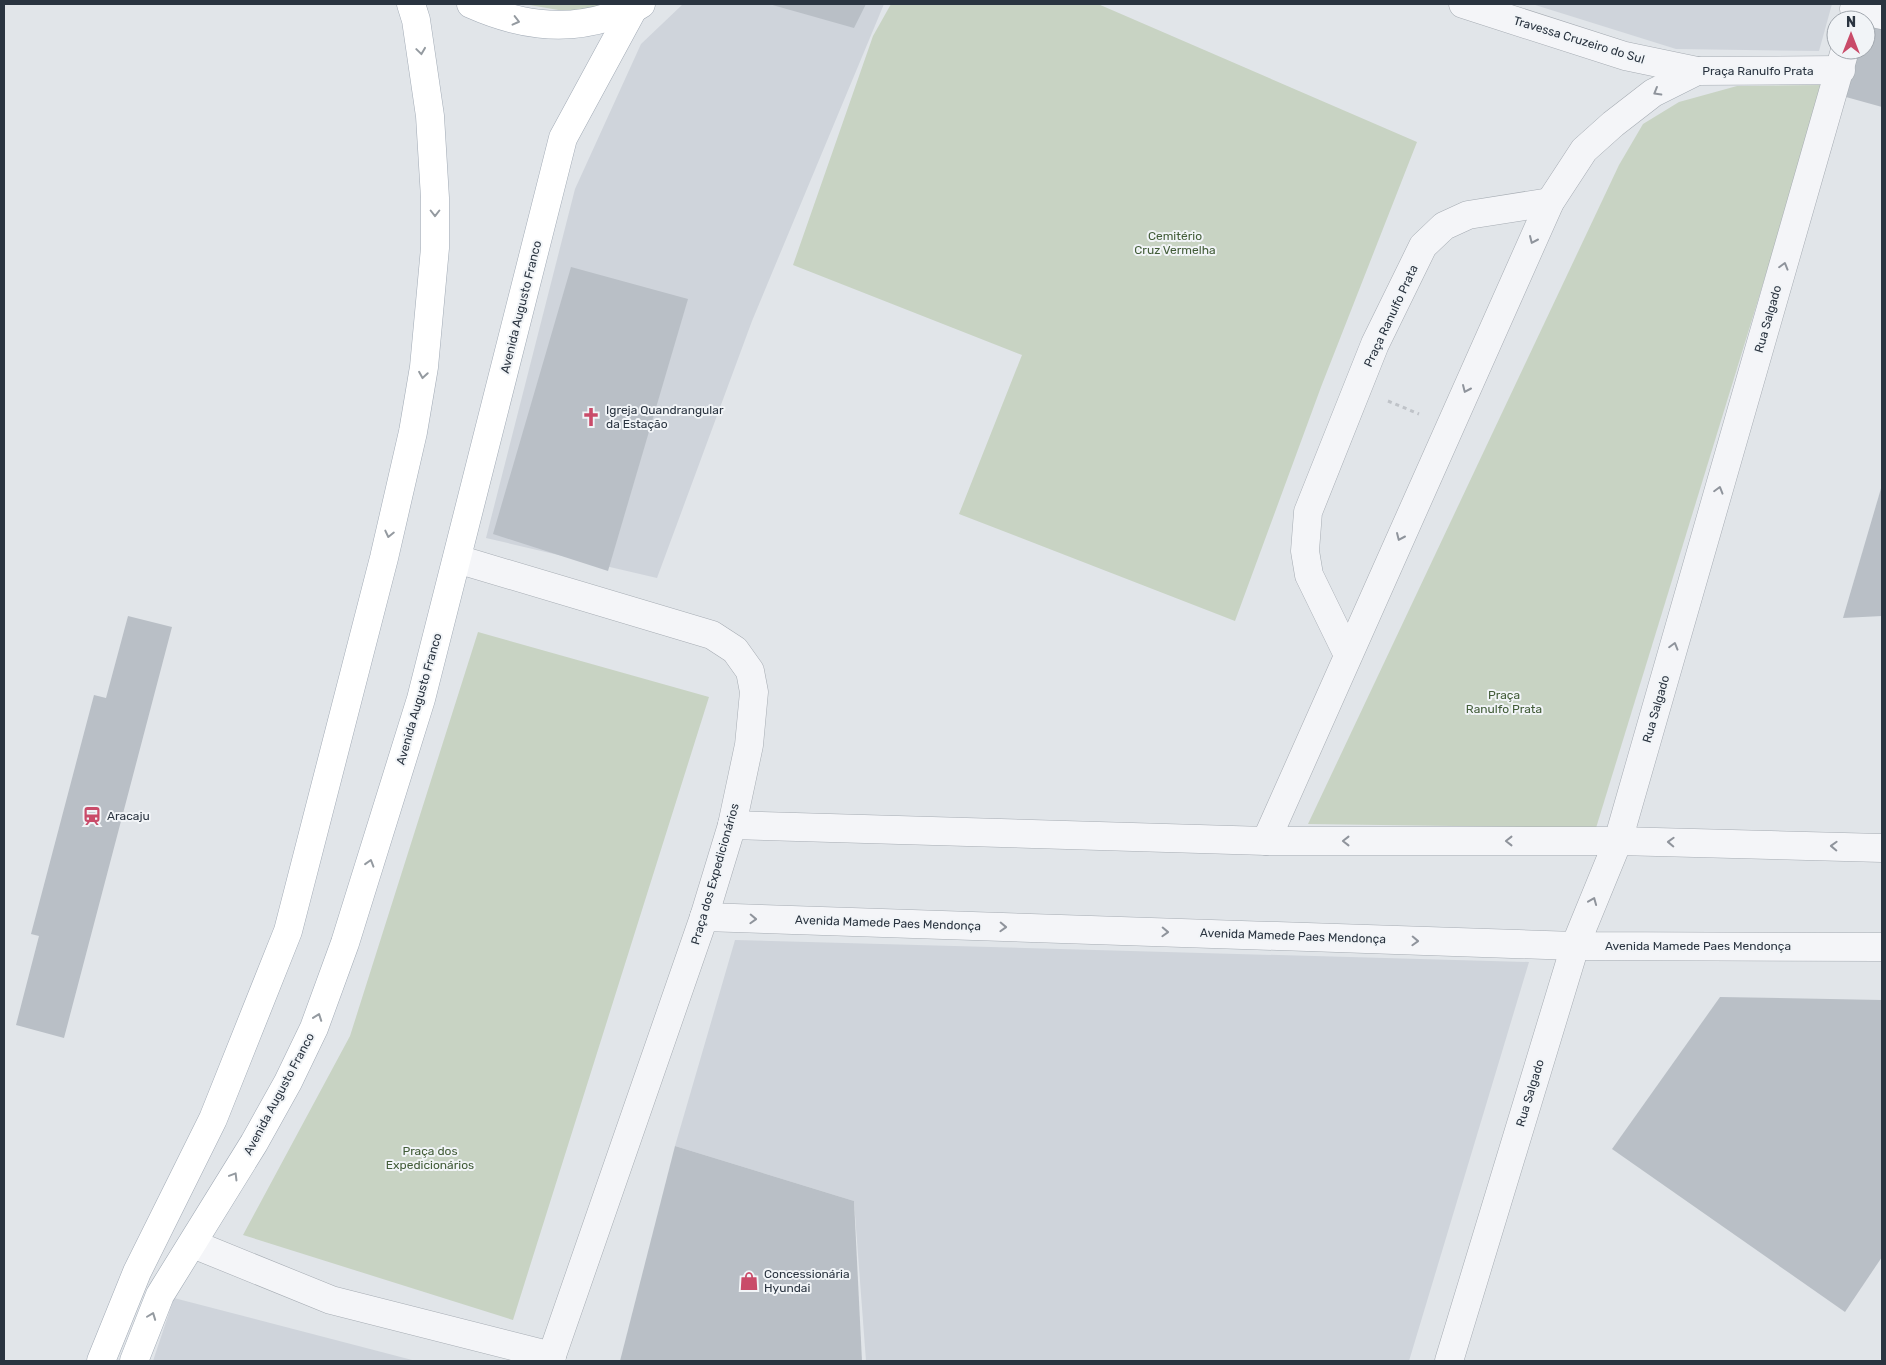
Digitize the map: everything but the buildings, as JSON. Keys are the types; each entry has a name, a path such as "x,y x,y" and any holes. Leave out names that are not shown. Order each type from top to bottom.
{"main road":[{"path":"101,1361 137,1272 213,1119 288,931 413,432 424,367 435,248 435,198 430,116 416,20 411,4"},
{"path":"471,4 499,16 530,24 561,26 593,22 637,7"},
{"name":"Avenida Augusto Franco","path":"134,1361 160,1295 254,1143 288,1082 314,1028 345,943 421,700 563,138 637,7"}],"street":[{"name":"Travessa Cruzeiro do Sul","path":"1463,4 1625,56 1697,71"},
{"name":"Praça Ranulfo Prata","path":"1266,841 1550,202 1584,150 1613,124 1653,93 1697,71 1843,60"},
{"name":"Rua Salgado","path":"1449,1361 1575,946 1618,841 1843,60"},
{"name":"Praça Ranulfo Prata","path":"1348,656 1309,575 1305,551 1308,512 1375,344 1423,246 1444,226 1468,216 1550,202"},
{"name":"Praça dos Expedicionários","path":"193,1244 331,1300 551,1359 704,917 732,825 749,745 754,692 750,671 735,650 712,635 457,559"},
{"path":"732,825 1266,841 1618,841 1882,848"},
{"name":"Avenida Mamede Paes Mendonça","path":"704,917 1575,946 1882,947"}],"path":[{"path":"1358,390 1450,426"}],"shaded area":[{"path":"683,4 884,4 752,321 657,578 486,538 575,189 641,44"},
{"path":"1532,4 1832,4 1830,10 1826,10 1826,26 1819,51 1676,49"},
{"path":"735,940 1529,962 1409,1361 866,1361 854,1201 675,1146"},
{"path":"174,1298 416,1361 153,1361"}],"green space":[{"path":"524,4 608,4 570,12"},
{"name":"Cemitério Cruz Vermelha","path":"891,4 1098,4 1417,142 1321,387 1235,621 959,514 1022,355 793,265 873,36"},
{"name":"Praça Ranulfo Prata","path":"1824,85 1596,828 1308,824 1619,165 1643,124 1679,102 1737,86"},
{"name":"Praça dos Expedicionários","path":"478,632 709,697 513,1320 243,1235 350,1036"}],"place":[{"name":"Igreja Quandrangular da Estação","path":"591,417"},
{"name":"Aracaju","path":"92,816"},
{"name":"Concessionária Hyundai","path":"749,1281"}]}
